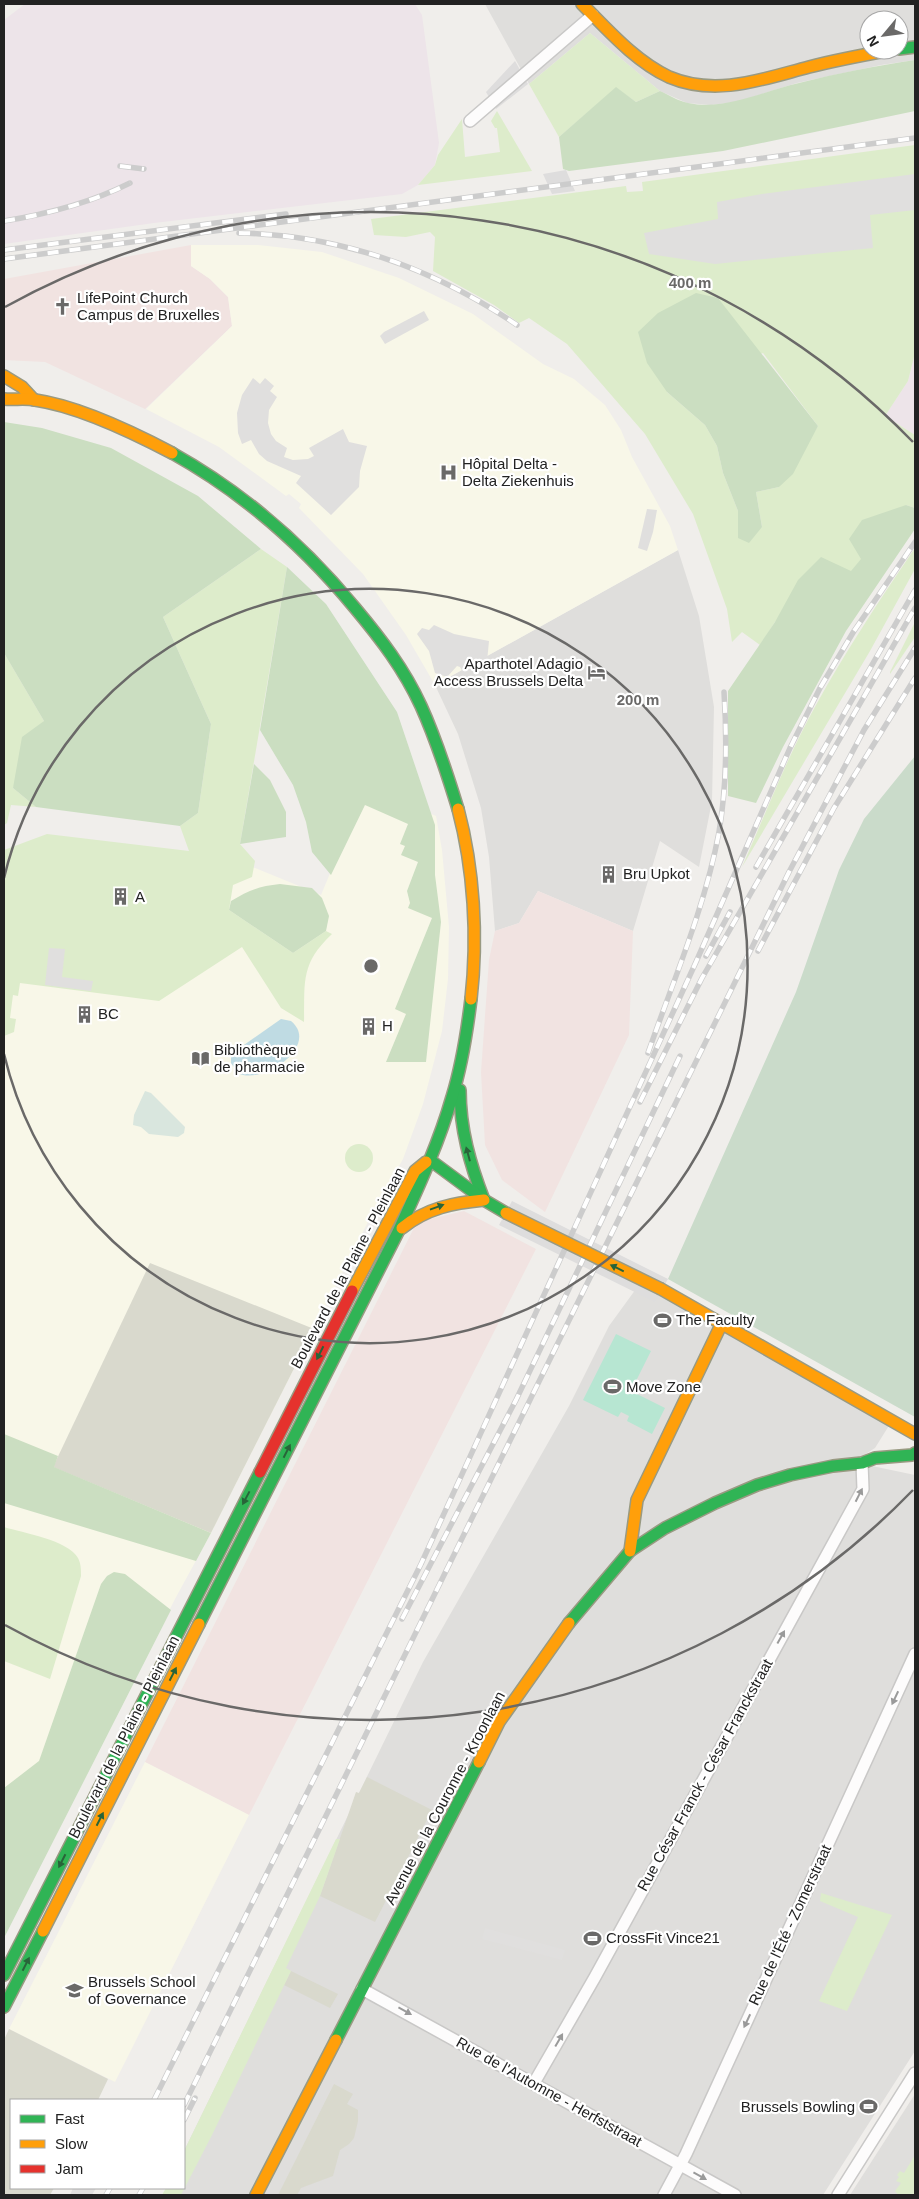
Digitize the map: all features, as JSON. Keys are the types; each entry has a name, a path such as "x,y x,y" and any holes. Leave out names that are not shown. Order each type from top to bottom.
{"main road":[{"path":"582,4 644,62 664,76 687,85 716,89 736,86 859,55"},
{"path":"4,376 22,387 34,400"},
{"path":"4,386 10,389 22,387"},
{"path":"4,399 34,400 124,429 153,442 206,471 246,498 311,557 391,652 418,700 443,755 459,810 467,852 474,940 469,1018 460,1066 453,1096 430,1160 484,1200 506,1213 661,1289 915,1434"},
{"path":"460,1066 459,1114 461,1126 468,1158 484,1200"},
{"name":"Boulevard de la Plaine - Pleinlaan","path":"4,2007 398,1232 430,1160"},
{"name":"Boulevard de la Plaine - Pleinlaan","path":"4,1975 403,1191 415,1171 430,1160"},
{"path":"398,1232 422,1213 442,1204 484,1200"},
{"path":"630,1551 637,1500 722,1323"},
{"name":"Avenue de la Couronne - Kroonlaan","path":"256,2195 499,1722 561,1632 630,1551 665,1528 757,1485 820,1468 862,1463 875,1458 912,1455 915,1453"},
{"name":"Avenue de la Couronne - Kroonlaan","path":"862,1463 879,1466 915,1465"}],"street":[{"path":"470,121 593,15"},
{"name":"Rue César Franck - César Franckstraat","path":"534,2083 598,1971 863,1489 862,1463"},
{"path":"258,1474 272,1481"},
{"name":"Rue de l'Été - Zomerstraat","path":"664,2195 681,2164 915,1654"},
{"name":"Rue de l'Automne - Herfststraat","path":"362,1989 735,2195"},
{"path":"838,2195 915,2073"}],"shaded area":[{"path":"25,4 415,4 422,15 439,143 435,165 418,185 402,194 154,223 4,244 4,20"},
{"path":"485,4 915,4 915,60 881,65 797,83 737,102 711,105 687,103 660,91 590,33 529,84"},
{"path":"915,174 915,210 870,215 873,248 715,264 649,254 644,233 718,219 717,202 762,194"},
{"path":"191,245 191,266 210,279 228,297 232,326 145,409 45,362 4,360 4,279"},
{"name":"Hôpital Delta - Delta Ziekenhuis","path":"191,245 258,245 322,252 399,278 473,314 543,364 574,379 605,405 621,430 632,457 670,526 678,550 435,685 406,635 363,574 299,508 301,504 289,494 286,496 219,447 146,409 232,326 228,297 210,279 191,266"},
{"path":"424,311 429,320 385,344 380,336 384,332"},
{"path":"915,353 915,435 885,416 908,381"},
{"path":"253,378 260,384 265,378 274,386 270,391 277,397 269,410 268,423 271,434 276,441 287,448 284,457 293,460 308,459 314,456 309,448 343,429 349,442 367,446 360,471 359,487 331,515 296,483 301,476 267,461 259,454 251,440 242,444 238,433 237,413 242,395"},
{"path":"647,509 657,510 647,551 638,548"},
{"path":"678,550 699,616 714,707 712,801 699,867 660,841 633,931 538,891 519,923 495,931 489,857 481,808 458,734 435,685"},
{"path":"434,625 454,634 489,641 487,662 473,660 467,663 470,670 464,674 460,667 457,666 447,677 435,673 429,651 417,634 422,628 429,630"},
{"path":"366,787 436,816 442,850 449,927 448,979 442,1031 423,1104 403,1159 372,1214 4,1936 4,862 228,857 321,895"},
{"path":"538,891 633,931 629,1035 545,1212 502,1180 485,1145 481,1072 489,960 495,931 519,923"},
{"path":"49,948 65,949 62,977 93,981 91,991 45,985"},
{"path":"145,1091 151,1093 185,1127 184,1133 178,1137 149,1134 141,1127 133,1125 134,1115"},
{"path":"464,1211 536,1249 249,1815 145,1762 417,1222"},
{"path":"150,1263 314,1329 211,1533 53,1467"},
{"path":"641,1282 890,1424 875,1448 853,1462 915,1475 915,2051 823,2195 162,2195 185,2189 185,2149 423,1662 569,1406 609,1326"},
{"path":"145,1762 249,1815 115,2082 9,2029"},
{"path":"367,1777 432,1810 375,1922 320,1896 356,1792 359,1793"},
{"path":"485,1928 565,1950 562,1960 482,1939"},
{"path":"291,1971 338,1994 330,2008 284,1985"},
{"path":"9,2029 108,2079 98,2099 10,2099 10,2189 53,2189 50,2195 4,2195 4,2040"},
{"path":"334,2084 353,2094 347,2104 358,2110 358,2121 354,2138 340,2150 333,2176 301,2188 297,2195 278,2195"},
{"path":"915,2094 915,2195 850,2195"},
{"path":"73,2189 95,2189 92,2195 70,2195"}],"green space":[{"path":"590,33 660,91 636,102 616,88 559,137 529,84"},
{"path":"915,60 915,111 723,151 569,171 563,169 559,137 616,87 636,102 660,91 688,103 716,104 744,99 785,86 828,76"},
{"path":"497,111 532,171 418,185 435,165 438,155 462,119 465,157 500,152 497,128 495,128 491,121"},
{"path":"915,145 915,353 908,381 885,416 915,435 915,508 906,505 851,572 775,622 760,645 742,632 732,642 727,609 693,514 645,434 567,344 529,318 519,323 494,305 433,271 435,237 430,232 406,237 374,235 371,219 626,186 627,192 643,191 642,182","holes":["763,353 818,426 779,487 756,492 762,527 738,538 738,511 723,473 717,446 705,425 667,392"]},
{"path":"696,293 718,298 818,426 793,474 779,487 756,492 762,527 749,543 738,538 738,511 723,473 717,446 705,425 667,392 647,363 638,332 658,313"},
{"path":"4,422 42,428 111,448 198,496 261,549 163,617 211,724 198,813 180,826 36,807 13,788 22,737 44,721 4,653"},
{"path":"906,505 915,508 915,529 846,631 783,747 756,803 728,796 728,691 775,622 798,580 821,557 851,571 861,559 849,539 862,520"},
{"path":"915,548 915,569 870,651 742,867 805,725 839,665"},
{"path":"261,549 287,567 240,844 255,861 252,877 233,885 229,910 293,953 326,931 332,934 314,955 309,964 305,984 304,1022 281,1008 242,947 159,1001 20,983 18,996 13,995 10,1018 16,1019 14,1032 4,1036 4,850 47,834 189,851 180,826 198,813 211,724 163,617"},
{"path":"287,567 326,604 397,712 435,825 435,875 441,922 426,1062 386,1062 406,1014 395,1009 432,918 408,908 410,903 407,891 418,862 401,855 405,846 400,844 408,824 365,805 331,875 312,852 306,822 293,785 260,730"},
{"path":"915,622 915,637 890,674 890,672"},
{"path":"4,653 44,721 13,788 36,807 11,805 7,823 4,825"},
{"path":"915,756 915,1417 668,1279 796,992 839,870 864,819"},
{"path":"254,764 270,780 286,812 286,837 240,844"},
{"path":"280,884 312,888 322,898 329,916 326,931 293,953 229,910 231,901 243,894 254,889"},
{"path":"359,1144 369,1148 373,1158 369,1168 359,1172 349,1168 345,1158 349,1148"},
{"name":"Move Zone","path":"616,1334 651,1351 631,1391 665,1408 652,1434 627,1421 629,1416 621,1412 618,1417 583,1400"},
{"path":"4,1434 58,1456 54,1467 211,1533 196,1561 4,1503"},
{"path":"4,1527 65,1546 73,1552 80,1562 81,1576 50,1679 4,1661"},
{"path":"114,1572 125,1574 171,1610 4,1938 4,1788 39,1761 101,1584 107,1576"},
{"path":"336,1839 340,1839 320,1896 286,1968 291,1971 185,2187 185,2149"},
{"path":"821,1893 892,1915 847,2011 819,2001 858,1917 820,1901"},
{"path":"915,2155 915,2195 898,2195 895,2191 901,2183 896,2181 899,2177 897,2175 900,2171 904,2173"},
{"path":"165,2189 184,2189 181,2195 162,2195"}],"water":[{"path":"281,1019 291,1021 298,1031 299,1042 293,1052 273,1069 260,1074 248,1076 238,1073 231,1063 231,1054"}],"pier":[{"path":"515,61 528,84 496,109 486,92"},
{"path":"566,170 575,191 552,194 543,174"},
{"path":"512,1201 668,1279 655,1302 499,1225"}],"railway":[{"path":"4,259 915,138"},
{"path":"120,166 144,169"},
{"path":"4,221 68,207 130,183"},
{"path":"4,250 286,214"},
{"path":"239,233 277,235 314,240 385,258 419,271 452,287 517,325"},
{"path":"154,2099 421,1564 696,962 790,748 820,688 854,631 915,542"},
{"path":"756,867 915,590"},
{"path":"640,1102 702,978 915,608"},
{"path":"185,2103 789,872 864,730 915,648"},
{"path":"758,951 834,808 915,678"},
{"path":"648,1053 688,944 706,888 719,832 726,762 724,692"},
{"path":"706,956 730,912"},
{"path":"402,1619 516,1400 680,1056"},
{"path":"185,2118 195,2098"},
{"path":"106,2195 109,2189"},
{"path":"139,2195 142,2189"}],"traffic: fast":[{"path":"909,48 915,47"},
{"path":"172,453 224,485 271,522 315,563 365,620 383,643 414,692 436,744 458,809"},
{"path":"199,1624 398,1232 420,1182 441,1131 456,1085 464,1048 471,999"},
{"path":"460,1090 460,1104 467,1146 484,1200"},
{"path":"430,1160 484,1200 506,1213"},
{"path":"569,1623 630,1551 665,1528 715,1503 757,1485 790,1475 833,1466 862,1463 875,1458 912,1455 915,1453"},
{"path":"4,1975 260,1472"},
{"path":"336,2040 479,1762"},
{"path":"4,2007 43,1931"}],"traffic: slow":[{"path":"582,4 633,54 669,77 687,83 704,86 739,84 859,56"},
{"path":"4,376 22,387 34,400"},
{"path":"4,399 31,399 69,408 123,429 172,453"},
{"path":"458,809 468,855 473,903 474,952 471,999"},
{"path":"352,1291 415,1171 426,1162"},
{"path":"402,1228 431,1211 462,1203 484,1200"},
{"path":"506,1213 661,1289"},
{"path":"661,1289 915,1434"},
{"path":"630,1551 637,1500 722,1323"},
{"path":"479,1762 499,1722 569,1623"},
{"path":"43,1931 199,1624"},
{"path":"256,2195 336,2040"}],"traffic: jam":[{"path":"260,1472 352,1291"}],"place":[{"name":"LifePoint Church Campus de Bruxelles","path":"63,307"},
{"name":"Hôpital Delta - Delta Ziekenhuis","path":"448,473"},
{"name":"Aparthotel Adagio Access Brussels Delta","path":"597,673"},
{"name":"Bru Upkot","path":"609,874"},
{"name":"A","path":"121,897"},
{"name":"BC","path":"84,1014"},
{"name":"H","path":"368,1026"},
{"name":"Bibliothèque de pharmacie","path":"200,1059"},
{"name":"The Faculty","path":"662,1320"},
{"name":"Move Zone","path":"612,1387"},
{"name":"CrossFit Vince21","path":"592,1938"},
{"name":"Brussels School of Governance","path":"74,1991"},
{"name":"Brussels Bowling","path":"869,2107"}]}
